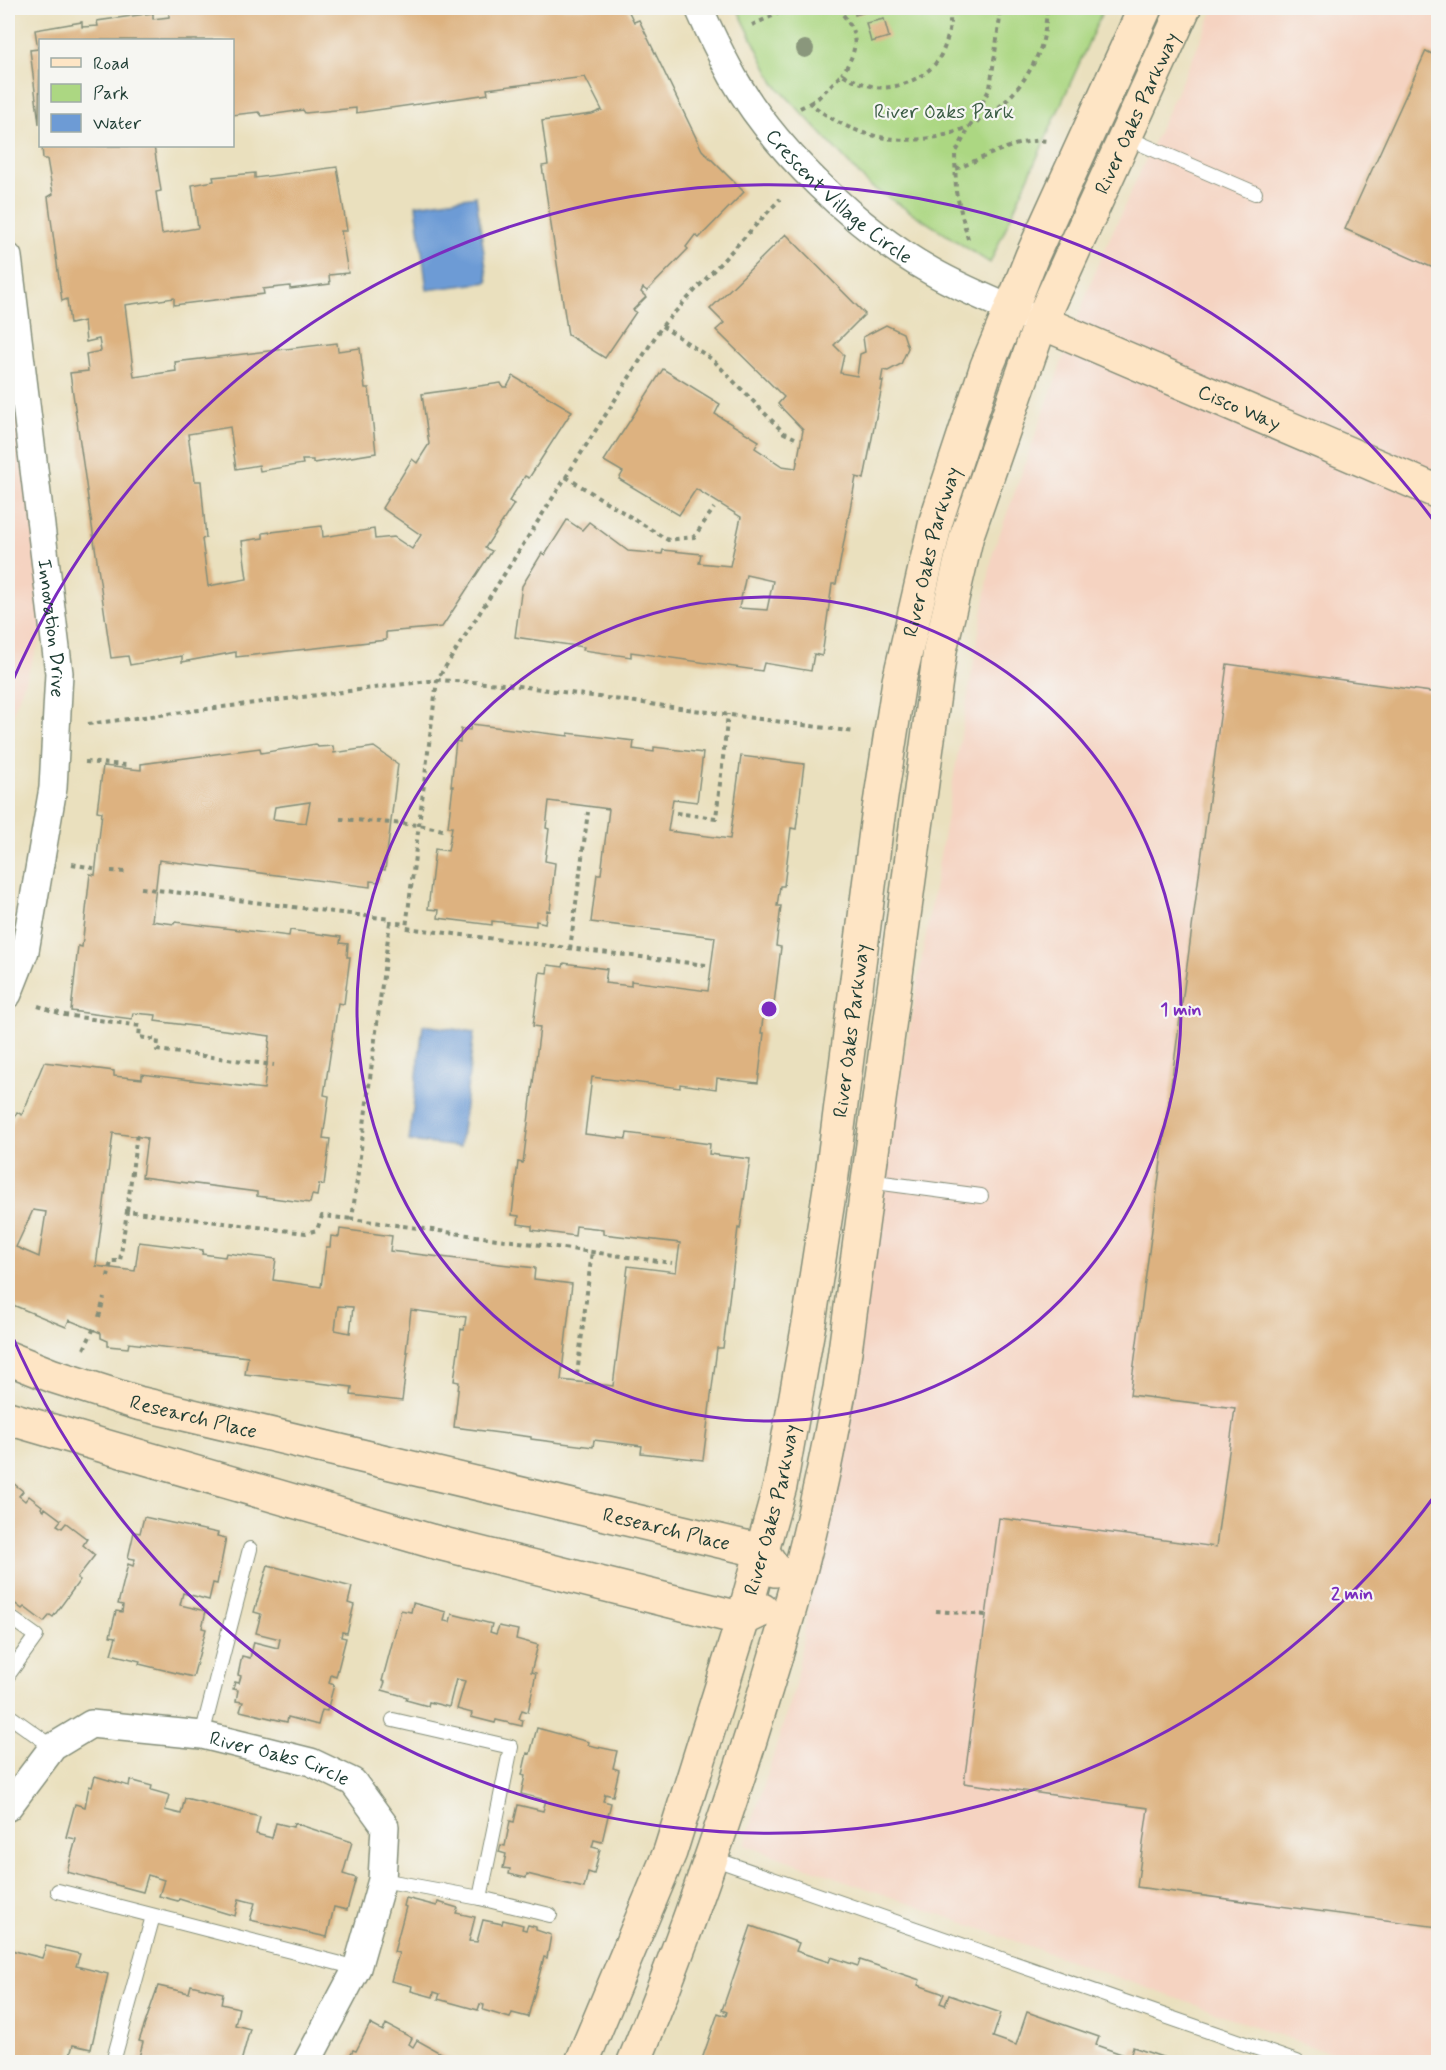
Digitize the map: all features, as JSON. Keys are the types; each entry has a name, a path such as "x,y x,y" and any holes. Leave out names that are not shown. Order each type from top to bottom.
{"street":[{"name":"Crescent Village Circle","path":"699,8 734,79 767,127 850,215 931,271 1041,322"},
{"name":"River Oaks Parkway","path":"582,2062 670,1852 742,1619 780,1486 832,1175 877,823 899,681 936,521 987,366 1032,256 1146,8"},
{"name":"River Oaks Parkway","path":"634,2062 712,1858 768,1683 793,1596 819,1491 840,1388 940,650 967,535 1041,322 1184,8"},
{"name":"Innovation Drive","path":"8,257 59,673 53,788 25,951 8,994"},
{"name":"Cisco Way","path":"1041,322 1438,492"},
{"path":"877,823 916,827"},
{"path":"832,1175 868,1180"},
{"name":"Research Place","path":"8,1358 53,1376 138,1402 762,1551"},
{"path":"8,1418 431,1540 742,1619 793,1596 762,1551"},
{"name":"River Oaks Circle","path":"8,1807 53,1747 91,1724 202,1735 311,1762 353,1782 385,1826 381,1880 357,1968 307,2062"}],"lane":[{"path":"1125,136 1255,193"},
{"path":"868,1180 981,1196"},
{"path":"202,1735 250,1549"},
{"path":"8,1616 36,1636 8,1675"},
{"path":"8,1715 53,1747"},
{"path":"393,1720 511,1747 480,1898"},
{"path":"712,1858 1297,2062"},
{"path":"381,1880 480,1898 550,1915"},
{"path":"57,1891 357,1968"},
{"path":"113,2062 153,1916"}],"path":[{"path":"752,25 790,8"},
{"path":"800,108 818,98 842,74 850,61 855,47 854,30 848,18 837,8"},
{"path":"842,74 857,82 878,87 898,86 918,76 935,64 948,38 951,15 949,8"},
{"path":"968,240 956,192 955,154 990,88 1000,18 999,8"},
{"path":"810,103 818,110 855,130 877,138 908,141 934,138 968,129 1002,106 1020,85 1039,52 1047,8"},
{"path":"956,170 1016,146 1038,140 1051,142"},
{"path":"706,965 406,928 406,924 437,680 662,326 780,199"},
{"path":"662,326 713,360 784,433 795,438"},
{"path":"566,477 668,540 694,537 714,508"},
{"path":"84,725 437,680 504,684 855,732"},
{"path":"676,813 716,818 728,714"},
{"path":"84,762 126,765"},
{"path":"570,949 588,812"},
{"path":"340,819 419,825 443,830"},
{"path":"71,864 98,868"},
{"path":"111,871 126,872"},
{"path":"141,888 390,919 390,922 406,924"},
{"path":"352,1219 390,922"},
{"path":"38,1006 65,1015 140,1026 139,1037 158,1040 157,1050 274,1065"},
{"path":"108,1277 111,1261 120,1261 137,1133"},
{"path":"127,1211 306,1233 317,1230 322,1216 672,1263"},
{"path":"577,1375 592,1251"},
{"path":"99,1317 104,1298"},
{"path":"83,1352 94,1328"},
{"path":"936,1611 986,1615"}],"shaded area":[{"path":"1215,8 1438,8 1438,2062 1355,2062 745,1845 794,1690 993,552 1096,268"},
{"path":"8,186 61,584 8,726"}],"green space":[{"name":"River Oaks Park","path":"737,8 1104,8 990,263 870,186 774,83"}],"water":[{"path":"476,196 488,282 427,290 416,205"},
{"path":"423,1025 474,1032 460,1147 409,1141"}],"building":[{"path":"188,8 627,8 634,22 639,20 702,150 744,192 699,238 695,235 686,247 688,249 647,291 643,288 641,292 646,297 633,310 636,312 605,358 568,335 542,166 548,165 542,121 592,114 602,110 585,77 487,89 488,94 356,113 356,108 305,113 303,110 262,116 259,112 234,115 234,39 39,39 39,124 30,50 38,49 35,30 82,22 82,27 98,26 97,21 153,13 153,19 169,17 169,10"},
{"path":"854,8 873,8 873,10 855,15"},
{"path":"884,19 889,37 871,42 866,23"},
{"path":"1426,51 1438,57 1438,270 1345,229"},
{"path":"42,147 154,147 161,191 156,192 162,234 198,228 192,185 214,181 213,177 255,173 255,178 337,167 347,231 341,231 348,273 329,275 330,284 290,289 290,286 263,289 264,294 174,305 174,298 125,305 134,377 176,371 175,362 337,343 338,351 360,348 365,388 369,388 376,453 313,463 313,460 302,460 303,464 260,471 259,465 236,469 230,427 188,434 195,481 201,481 206,538 202,539 208,586 247,579 242,541 263,538 263,533 322,526 323,537 374,529 375,539 394,537 412,549 421,535 382,508 412,459 417,463 429,444 422,394 501,383 503,387 507,387 513,376 572,411 529,478 525,476 509,501 514,504 485,548 492,551 442,627 386,632 386,640 236,657 236,652 182,662 182,656 130,665 128,656 111,658 70,373 88,371 86,354 101,351 99,339 86,342 84,321 70,324 67,299 62,301 48,197 53,194 47,159 43,159"},
{"path":"786,234 865,314 834,345 844,355 840,373 857,376 860,354 865,352 863,337 886,325 903,333 908,348 901,364 888,371 883,370 881,381 883,381 864,479 856,477 836,584 832,584 822,656 814,654 811,671 764,663 762,671 631,652 631,657 583,650 584,647 515,637 522,586 542,553 545,555 567,520 582,530 589,522 628,551 662,554 663,550 701,554 699,563 730,566 741,517 696,489 679,515 619,479 623,472 604,461 663,369 720,404 715,414 759,441 755,448 782,466 796,468 803,430 778,404 784,397 716,330 724,323 710,309","holes":["746,575 773,581 767,610 739,608"]},
{"path":"1227,664 1438,693 1438,1927 1137,1887 1148,1808 964,1783 999,1518 1216,1547 1235,1408 1130,1395"},
{"path":"471,724 568,736 568,733 634,741 633,749 654,752 654,747 703,753 697,802 673,799 668,831 730,839 741,756 804,764 796,829 791,828 784,886 780,886 777,906 781,906 776,946 781,947 773,1012 764,1011 761,1033 764,1033 758,1083 717,1078 716,1089 680,1084 680,1088 592,1077 585,1134 626,1139 627,1133 710,1144 709,1154 750,1159 740,1229 738,1228 723,1348 717,1348 703,1460 641,1453 642,1446 594,1440 593,1447 454,1427 459,1382 454,1381 461,1329 464,1330 466,1317 411,1310 402,1401 351,1395 352,1387 245,1374 248,1357 129,1343 128,1348 108,1346 108,1341 101,1338 101,1333 69,1320 66,1327 8,1303 8,1132 17,1112 22,1115 44,1062 114,1071 114,1076 142,1079 142,1074 264,1089 270,1036 155,1021 156,1015 133,1013 132,1019 71,1011 78,946 82,947 90,874 95,875 102,812 97,811 103,766 141,770 141,764 260,748 261,753 316,744 318,747 333,746 334,753 374,747 398,764 385,870 381,869 379,882 370,881 370,887 159,860 152,921 289,936 290,930 341,937 340,943 348,944 347,957 350,957 344,1004 338,1003 324,1095 329,1096 323,1138 330,1139 324,1185 319,1184 317,1196 312,1195 310,1203 257,1196 257,1192 142,1177 147,1138 113,1133 96,1266 135,1271 139,1242 203,1250 202,1254 225,1257 226,1253 276,1259 273,1280 321,1287 326,1247 330,1247 331,1236 339,1237 340,1229 392,1236 390,1251 535,1268 534,1279 572,1284 561,1380 613,1386 628,1266 676,1272 680,1243 603,1234 603,1229 576,1226 575,1236 532,1230 532,1226 518,1224 519,1216 512,1215 518,1162 523,1163 540,1027 533,1026 540,972 547,973 548,965 563,967 564,963 607,969 605,983 631,986 631,981 708,991 715,937 591,922 597,874 601,874 609,809 549,801 546,828 549,829 545,861 555,863 550,911 547,910 545,923 536,921 536,926 492,921 492,925 438,918 439,910 428,909 435,849 448,851 452,827 448,827 456,741 460,742 461,729 470,730","holes":["310,802 306,823 273,819 275,807","33,1210 46,1212 39,1257 16,1247","338,1306 353,1307 350,1333 335,1330"]},
{"path":"8,1479 23,1491 19,1496 25,1501 29,1496 42,1506 44,1511 45,1508 61,1520 57,1525 62,1528 66,1523 87,1539 83,1545 95,1555 77,1578 80,1580 53,1617 50,1615 44,1622 8,1598 8,1562 10,1559 8,1557"},
{"path":"144,1517 218,1533 217,1536 226,1538 217,1584 213,1583 209,1600 183,1593 180,1605 206,1611 202,1628 206,1629 193,1677 139,1664 140,1661 111,1654 116,1637 110,1636 116,1611 122,1612 123,1605 118,1604 128,1564 133,1566 135,1559 128,1558 134,1532 140,1533"},
{"path":"268,1565 352,1587 348,1603 354,1605 347,1633 342,1632 341,1637 346,1638 336,1677 331,1675 329,1683 334,1685 327,1711 322,1710 318,1725 288,1717 287,1722 240,1711 243,1702 236,1701 238,1690 233,1689 235,1682 239,1683 241,1676 238,1675 242,1656 250,1658 254,1642 278,1648 280,1639 256,1633 261,1614 254,1612"},
{"path":"413,1603 446,1612 444,1621 450,1622 452,1614 492,1624 490,1632 496,1634 499,1626 518,1630 516,1639 538,1645 531,1672 536,1673 528,1712 522,1710 519,1719 523,1720 522,1726 471,1717 472,1713 457,1709 465,1681 456,1679 449,1707 429,1702 428,1706 382,1690 385,1682 382,1681 401,1610 411,1612"},
{"path":"537,1728 589,1742 588,1745 617,1751 613,1768 619,1770 613,1796 605,1794 603,1801 611,1803 602,1842 594,1840 592,1847 600,1849 594,1874 588,1872 584,1888 527,1874 526,1878 509,1874 510,1869 503,1868 506,1854 499,1852 501,1845 505,1846 510,1821 514,1822 518,1805 543,1811 546,1800 521,1794 527,1753 530,1754"},
{"path":"95,1776 129,1786 130,1780 152,1786 151,1790 169,1795 165,1810 181,1814 185,1798 260,1817 256,1834 272,1838 276,1823 293,1827 294,1823 352,1842 343,1874 356,1878 347,1910 334,1907 327,1937 250,1920 255,1903 239,1899 235,1916 179,1899 178,1901 159,1896 164,1880 148,1875 143,1892 67,1872 76,1839 66,1837 75,1804 85,1807 89,1786 92,1787"},
{"path":"406,1898 437,1906 438,1902 458,1908 456,1913 475,1917 469,1941 477,1942 483,1920 502,1924 503,1920 523,1925 522,1929 526,1930 528,1925 551,1935 547,1958 544,1957 528,2017 512,2013 510,2018 483,2010 484,2005 480,2004 478,2010 438,1999 440,1994 434,1992 433,1997 411,1991 412,1986 391,1981 399,1953 394,1952 406,1907 404,1906"},
{"path":"751,1926 799,1943 796,1951 829,1962 831,1957 858,1966 860,1960 920,1980 918,1985 944,1994 940,2003 945,2005 949,1995 1001,2013 993,2037 1016,2045 1027,2012 1099,2037 1096,2045 1130,2057 1133,2047 1177,2062 701,2062 718,2013 726,2016 727,2012 722,2010"},
{"path":"46,1946 80,1954 76,1966 108,1974 91,2049 73,2045 68,2062 8,2062 8,1962 11,1950 42,1958"},
{"path":"191,1985 223,1993 221,2004 239,2008 235,2025 250,2029 241,2062 138,2061 143,2042 139,2041 158,1986 189,1993"},
{"path":"370,2024 383,2031 386,2024 412,2038 409,2044 413,2047 417,2040 453,2060 452,2062 346,2062 353,2050 356,2051"}]}
